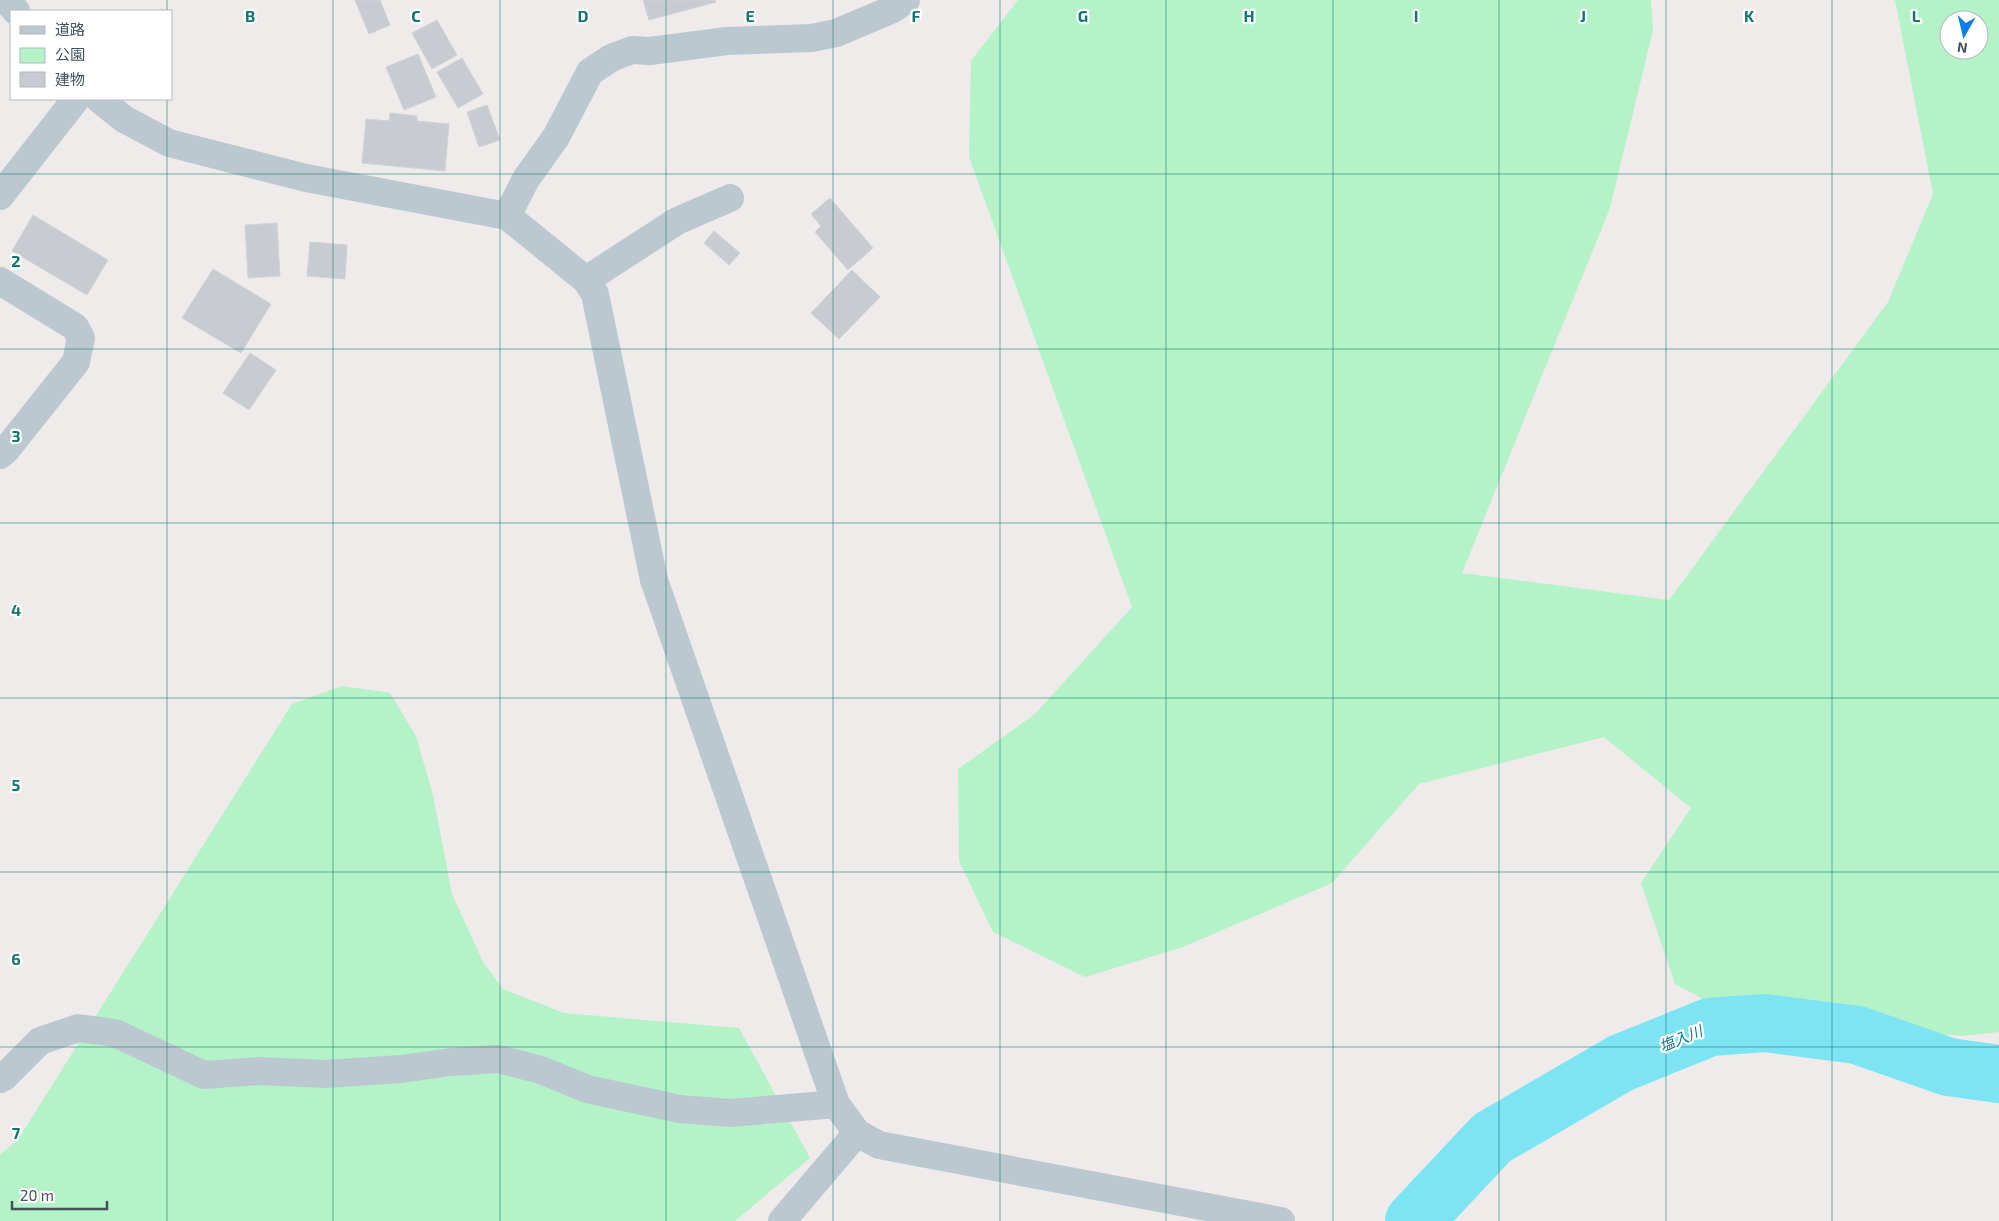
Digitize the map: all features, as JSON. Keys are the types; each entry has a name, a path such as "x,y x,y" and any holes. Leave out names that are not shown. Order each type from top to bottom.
{"street":[{"path":"6,0 15,10"},
{"path":"507,216 526,179 556,137 590,72 611,58 632,50 650,51 727,41 812,38 836,33 893,9 906,0"},
{"path":"0,196 75,100"},
{"path":"100,100 124,119 169,144 306,178 507,216 586,280 594,294 654,580 836,1104 857,1133 879,1146 1281,1221"},
{"path":"586,280 677,221 730,198"},
{"path":"0,281 75,327 81,338 76,362 0,455"},
{"path":"0,1079 40,1041 78,1028 116,1033 204,1075 259,1071 335,1074 498,1059 541,1070 586,1089 680,1110 730,1113 836,1104"},
{"path":"782,1221 857,1133"}],"green space":[{"path":"1018,0 1651,0 1653,30 1610,208 1462,573 1669,600 1888,302 1933,194 1895,0 1999,0 1999,1032 1963,1036 1735,1016 1675,984 1641,883 1691,808 1604,737 1419,784 1332,883 1183,947 1085,977 993,932 959,861 958,769 1035,714 1132,607 969,157 971,61"},
{"path":"342,686 390,693 416,736 433,795 452,894 483,962 503,989 564,1013 739,1028 810,1158 735,1221 0,1221 0,1154 17,1141 292,704"}],"building":[{"path":"355,0 380,0 390,25 369,34"},
{"path":"643,0 715,0 716,2 649,20"},
{"path":"437,20 457,55 432,69 412,33"},
{"path":"418,54 436,97 404,110 386,67"},
{"path":"462,58 483,94 458,108 437,72"},
{"path":"487,105 500,140 479,147 467,112"},
{"path":"390,113 417,116 417,121 449,124 445,171 362,163 366,119 389,121"},
{"path":"830,198 873,248 848,270 815,232 821,226 811,214"},
{"path":"33,215 108,260 87,295 12,251"},
{"path":"277,223 280,276 248,278 245,225"},
{"path":"714,231 740,253 729,265 704,243"},
{"path":"310,242 347,245 345,279 307,276"},
{"path":"213,269 271,304 241,353 182,318"},
{"path":"852,270 880,297 839,339 811,313"},
{"path":"250,353 276,370 249,410 223,393"}],"waterway":[{"name":"塩入川","path":"1414,1221 1492,1138 1621,1063 1710,1027 1765,1023 1857,1035 1949,1067 1999,1074"}]}
